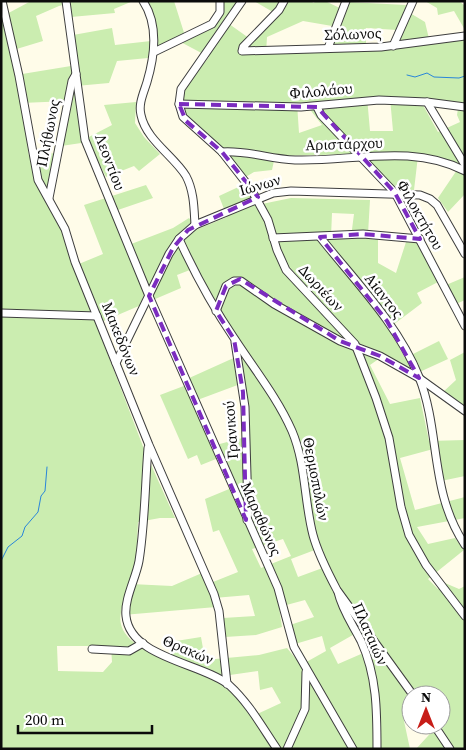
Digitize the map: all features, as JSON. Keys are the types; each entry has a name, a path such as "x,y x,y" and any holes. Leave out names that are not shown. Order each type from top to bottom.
{"street":[{"name":"Μακεδόνων","path":"2,1 19,76 36,172 65,229 75,262 148,445 214,594 219,611 227,684"},
{"path":"59,1 66,4"},
{"path":"142,1 151,13 154,52 141,102 141,116 149,131 187,180 193,198 195,225"},
{"path":"154,52 212,24 219,14 220,1"},
{"path":"179,104 179,93 183,84 242,1"},
{"name":"Σόλωνος","path":"284,1 279,10 242,51 393,46 464,33"},
{"path":"328,48 346,1"},
{"path":"393,46 413,1"},
{"name":"Λεοντίου","path":"66,4 85,140 149,296"},
{"name":"Πλήθωνος","path":"49,198 72,81 76,73"},
{"name":"Φιλολάου","path":"179,104 317,107 374,100 426,102 465,108"},
{"path":"426,102 465,165"},
{"name":"Δωριέων","path":"179,104 186,121 222,152 257,197 268,220 278,255 288,272 356,347 389,438 401,507 409,535 426,565 465,616"},
{"name":"Φιλοκτήτου","path":"317,107 321,115 395,193 465,326"},
{"name":"Αριστάρχου","path":"222,152 236,151 263,157 303,160 360,156 429,158 452,164 465,171"},
{"name":"Ιώνων","path":"116,363 172,248 179,239 195,225 257,197 291,190 420,195 433,201 465,254"},
{"path":"273,238 363,234 420,239"},
{"name":"Aiαντος","path":"320,237 387,321 419,378"},
{"name":"Θερμοπυλών","path":"179,239 216,311 262,377 283,412 293,434 301,463 313,534 328,574 337,590 406,685"},
{"path":"216,311 226,286 240,280 274,304 340,341 380,356 419,378 465,411"},
{"name":"Μαραθώνος","path":"149,296 246,520 278,588 291,641 353,749"},
{"path":"1,313 97,316"},
{"name":"Γρανικού","path":"234,339 246,433 248,510 246,520"},
{"path":"419,378 431,429 441,494 465,545"},
{"name":"Θρακών","path":"148,445 139,559 126,615 129,629 152,650 210,674 227,684 243,698 276,749"},
{"name":"Πλαταιών","path":"337,590 342,606 361,642 373,674 377,699 377,749"},
{"path":"92,650 129,651 143,643"},
{"path":"287,749 305,709 306,669"},
{"path":"441,735 450,749"}],"highlighted area":[{"path":"179,104 317,107 395,193 420,239 363,234 320,237 387,321 419,378 380,356 340,341 240,279 226,286 216,311 234,339 243,392 246,520 149,296 173,248 188,230 258,197 222,152 186,121"}],"green space":[{"path":"31,1 133,1 114,9 115,13 71,17 67,4 36,16 43,41 10,51 16,75 77,65 73,35 112,28 115,45 151,41 148,58 117,61 109,83 76,86 87,138 112,125 104,105 136,102 135,123 144,137 160,154 139,171 134,166 106,177 88,142 61,146 69,101 21,103 29,156 56,153 45,197 62,228 74,266 103,254 84,205 146,185 153,198 112,212 126,246 173,228 189,218 198,229 227,217 219,196 247,183 262,204 291,198 370,200 368,234 378,237 378,263 396,273 406,242 419,243 438,282 417,293 422,303 389,328 405,358 439,341 448,359 413,375 383,356 370,365 390,404 420,398 429,441 465,440 465,476 441,481 437,448 400,458 415,510 465,497 465,518 417,527 428,544 455,538 464,550 428,579 438,589 445,583 459,589 465,586 465,749 416,749 429,735 451,735 451,685 401,685 401,735 407,735 410,749 1,749 1,12 3,16","holes":["332,213 354,214 351,237 331,237","195,268 239,342 238,356 187,379 189,384 160,395 188,459 197,455 201,465 221,457 234,487 205,499 213,532 219,530 238,572 208,584 202,573 172,586 131,584 123,615 216,607 214,598 249,595 255,616 223,618 225,637 256,635 282,627 279,607 305,600 314,617 290,625 295,644 322,636 326,651 301,665 287,648 259,655 205,660 201,637 176,641 168,660 151,653 135,643 123,630 120,621 135,564 138,522 160,518 175,518 144,449 92,313 99,323 181,288 177,275","243,383 249,413 250,436 212,446 192,402","283,539 291,556 261,568 252,549","320,548 328,566 298,577 291,559","358,632 368,651 338,664 330,648","57,646 111,646 112,662 103,672 58,671","258,671 260,690 272,687 281,703 253,716 243,702 223,686 223,676"]},
{"path":"146,1 174,1 186,39 209,28 223,1 238,1 225,21 253,41 278,15 254,1 310,1 314,3 315,1 325,1 344,10 348,2 406,5 405,10 425,22 430,43 465,39 465,194 448,212 438,198 459,167 430,155 418,156 414,190 394,189 362,154 275,156 272,170 254,172 244,178 205,140 187,116 182,105 182,96 187,86 209,57 175,39 157,48","holes":["303,21 338,27 331,50 266,53 267,37","366,28 397,30 400,49 366,50","367,97 390,98 393,131 370,131","419,98 459,102 457,115 460,122 438,132","297,103 305,103 322,125 299,133"]},
{"path":"425,1 459,1 465,6 465,30 454,11 438,15 437,8"},
{"path":"465,277 465,300 456,304 446,285"},
{"path":"465,352 465,409 442,393 456,380 450,360"}],"waterway":[{"path":"407,75 415,77 427,73 434,77 459,78 465,76"},
{"path":"1,561 8,547 22,536 25,527 38,512 41,496 45,491 47,467"}]}
